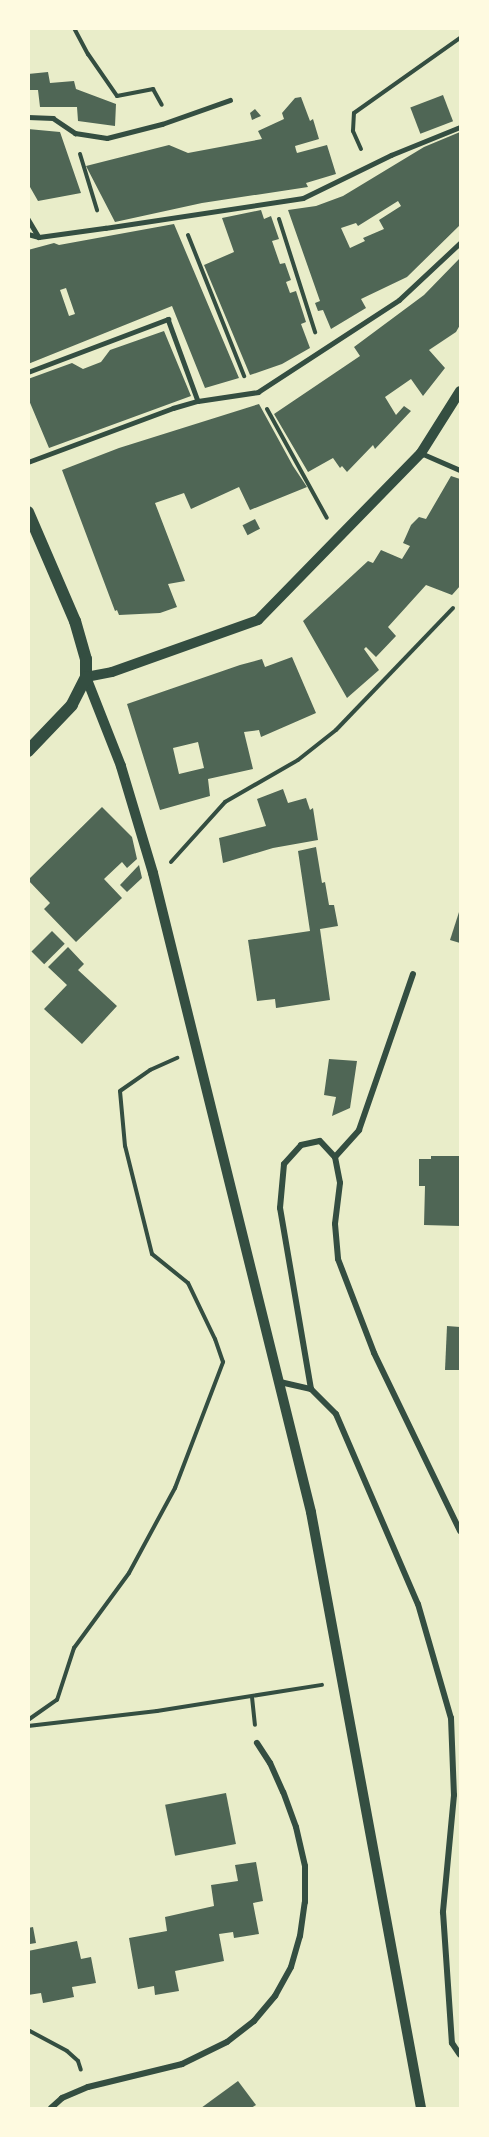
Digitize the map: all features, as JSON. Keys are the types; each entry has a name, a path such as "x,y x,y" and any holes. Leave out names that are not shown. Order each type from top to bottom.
{"main road":[{"path":"28,512 75,621 86,659 86,676 72,705 28,751"}],"street":[{"path":"421,2109 311,1512 153,873 121,766 86,676 112,672 258,620 421,453 460,391"},
{"path":"335,1157 359,1130 413,974"},
{"path":"311,1389 280,1208 284,1164 301,1145 320,1141 335,1157 340,1183 335,1224 338,1259 374,1353 460,1531"},
{"path":"280,1382 311,1389 336,1414 418,1604 451,1718 454,1795 443,1912 452,2043 460,2055"},
{"path":"51,2109 62,2098 88,2087 182,2064 227,2042 254,2021 275,1996 291,1967 305,1902 304,1866 296,1827 283,1792 257,1743"}],"lane":[{"path":"28,117 53,118 75,133 107,138 153,126 230,100"},
{"path":"28,234 39,237 303,198 369,166 460,127"},
{"path":"28,219 39,237"},
{"path":"28,462 198,401 258,392 399,300 460,243"},
{"path":"28,372 168,319 198,401"},
{"path":"421,453 460,470"}],"path":[{"path":"74,28 88,54 117,96 153,89 162,105 153,126"},
{"path":"369,166 354,131 354,113 460,38"},
{"path":"75,133 91,197 105,228"},
{"path":"273,201 321,350"},
{"path":"182,217 244,377 258,392 338,537"},
{"path":"153,873 177,859 207,819 225,802 298,760 336,730 453,608"},
{"path":"28,1720 57,1700 74,1648 129,1573 175,1488 223,1362 215,1339 188,1283 152,1254 125,1146 120,1091 150,1070 196,1050"},
{"path":"28,1726 252,1697 342,1680"},
{"path":"252,1697 257,1743"},
{"path":"28,2030 67,2051 78,2061 88,2087"}],"building":[{"path":"48,72 50,83 74,81 76,89 116,104 115,126 78,121 77,107 40,107 38,90 28,90 28,74"},
{"path":"443,95 453,121 420,134 410,108"},
{"path":"301,97 310,121 313,119 319,139 295,146 297,153 327,145 336,174 306,183 308,187 202,203 115,222 86,166 169,145 188,153 262,139 258,131 284,119 282,113 295,98"},
{"path":"255,109 261,116 252,120 250,113"},
{"path":"28,129 60,132 81,193 38,201 30,187 28,188"},
{"path":"460,132 460,225 407,277 361,299 366,308 331,329 323,310 318,311 315,303 320,301 288,210 316,206 343,196 424,147","holes":["398,201 401,206 379,220 384,229 363,238 365,241 350,248 341,228 356,223 358,226"]},
{"path":"261,210 264,219 271,216 279,239 272,241 280,264 285,263 291,280 286,282 290,293 296,291 306,322 301,324 310,348 282,364 250,375 204,265 234,252 222,218"},
{"path":"174,224 239,378 205,388 172,306 28,364 28,250 54,243 59,245","holes":["66,288 75,314 69,316 60,290"]},
{"path":"460,258 460,325 456,332 429,350 445,368 423,396 411,379 385,397 396,415 404,406 411,411 375,449 373,445 347,472 342,466 340,468 333,458 308,472 274,414 360,356 354,347 424,295"},
{"path":"164,331 191,396 49,448 28,398 28,379 72,363 83,369 101,362 110,350"},
{"path":"259,404 307,487 250,510 239,487 191,509 184,493 155,503 185,581 168,584 177,607 160,613 119,615 117,610 115,611 62,470 119,448"},
{"path":"451,476 460,479 460,586 452,595 426,585 388,627 396,636 376,657 366,647 364,649 379,670 347,698 303,621 368,561 373,563 381,550 402,559 410,546 403,543 411,525 419,517 426,519"},
{"path":"255,519 260,529 248,535 243,525"},
{"path":"292,657 316,713 261,737 259,730 244,732 253,769 208,779 210,796 160,810 127,704 262,659 265,667","holes":["198,742 204,768 179,774 173,748"]},
{"path":"283,789 288,803 306,798 310,810 313,808 318,840 273,848 223,863 219,838 266,826 257,799"},
{"path":"102,807 132,837 137,859 127,868 122,862 104,879 122,898 76,942 44,909 50,903 28,880"},
{"path":"316,847 322,883 325,882 329,905 334,905 338,926 320,929 330,1000 276,1008 275,999 257,1001 248,940 310,931 298,851"},
{"path":"139,865 142,878 127,892 120,885"},
{"path":"460,909 460,943 450,940"},
{"path":"52,931 65,944 44,964 31,952"},
{"path":"68,947 84,964 78,970 117,1006 82,1044 44,1009 67,985 48,967"},
{"path":"329,1059 357,1061 350,1108 332,1116 336,1097 324,1095"},
{"path":"431,1156 460,1156 460,1226 424,1225 425,1186 419,1186 419,1159 431,1159"},
{"path":"447,1326 460,1327 460,1370 445,1370"},
{"path":"226,1793 236,1844 175,1856 165,1805"},
{"path":"256,1862 263,1901 253,1903 259,1934 234,1938 233,1932 219,1934 224,1961 175,1971 179,1991 155,1995 154,1986 138,1989 129,1938 167,1931 165,1917 214,1906 211,1885 238,1881 235,1865"},
{"path":"33,1927 36,1943 30,1944 28,1928"},
{"path":"77,1941 81,1959 91,1957 96,1983 72,1987 74,1997 43,2003 41,1993 28,1995 28,1951"},
{"path":"238,2081 256,2105 251,2108 201,2108"}]}
